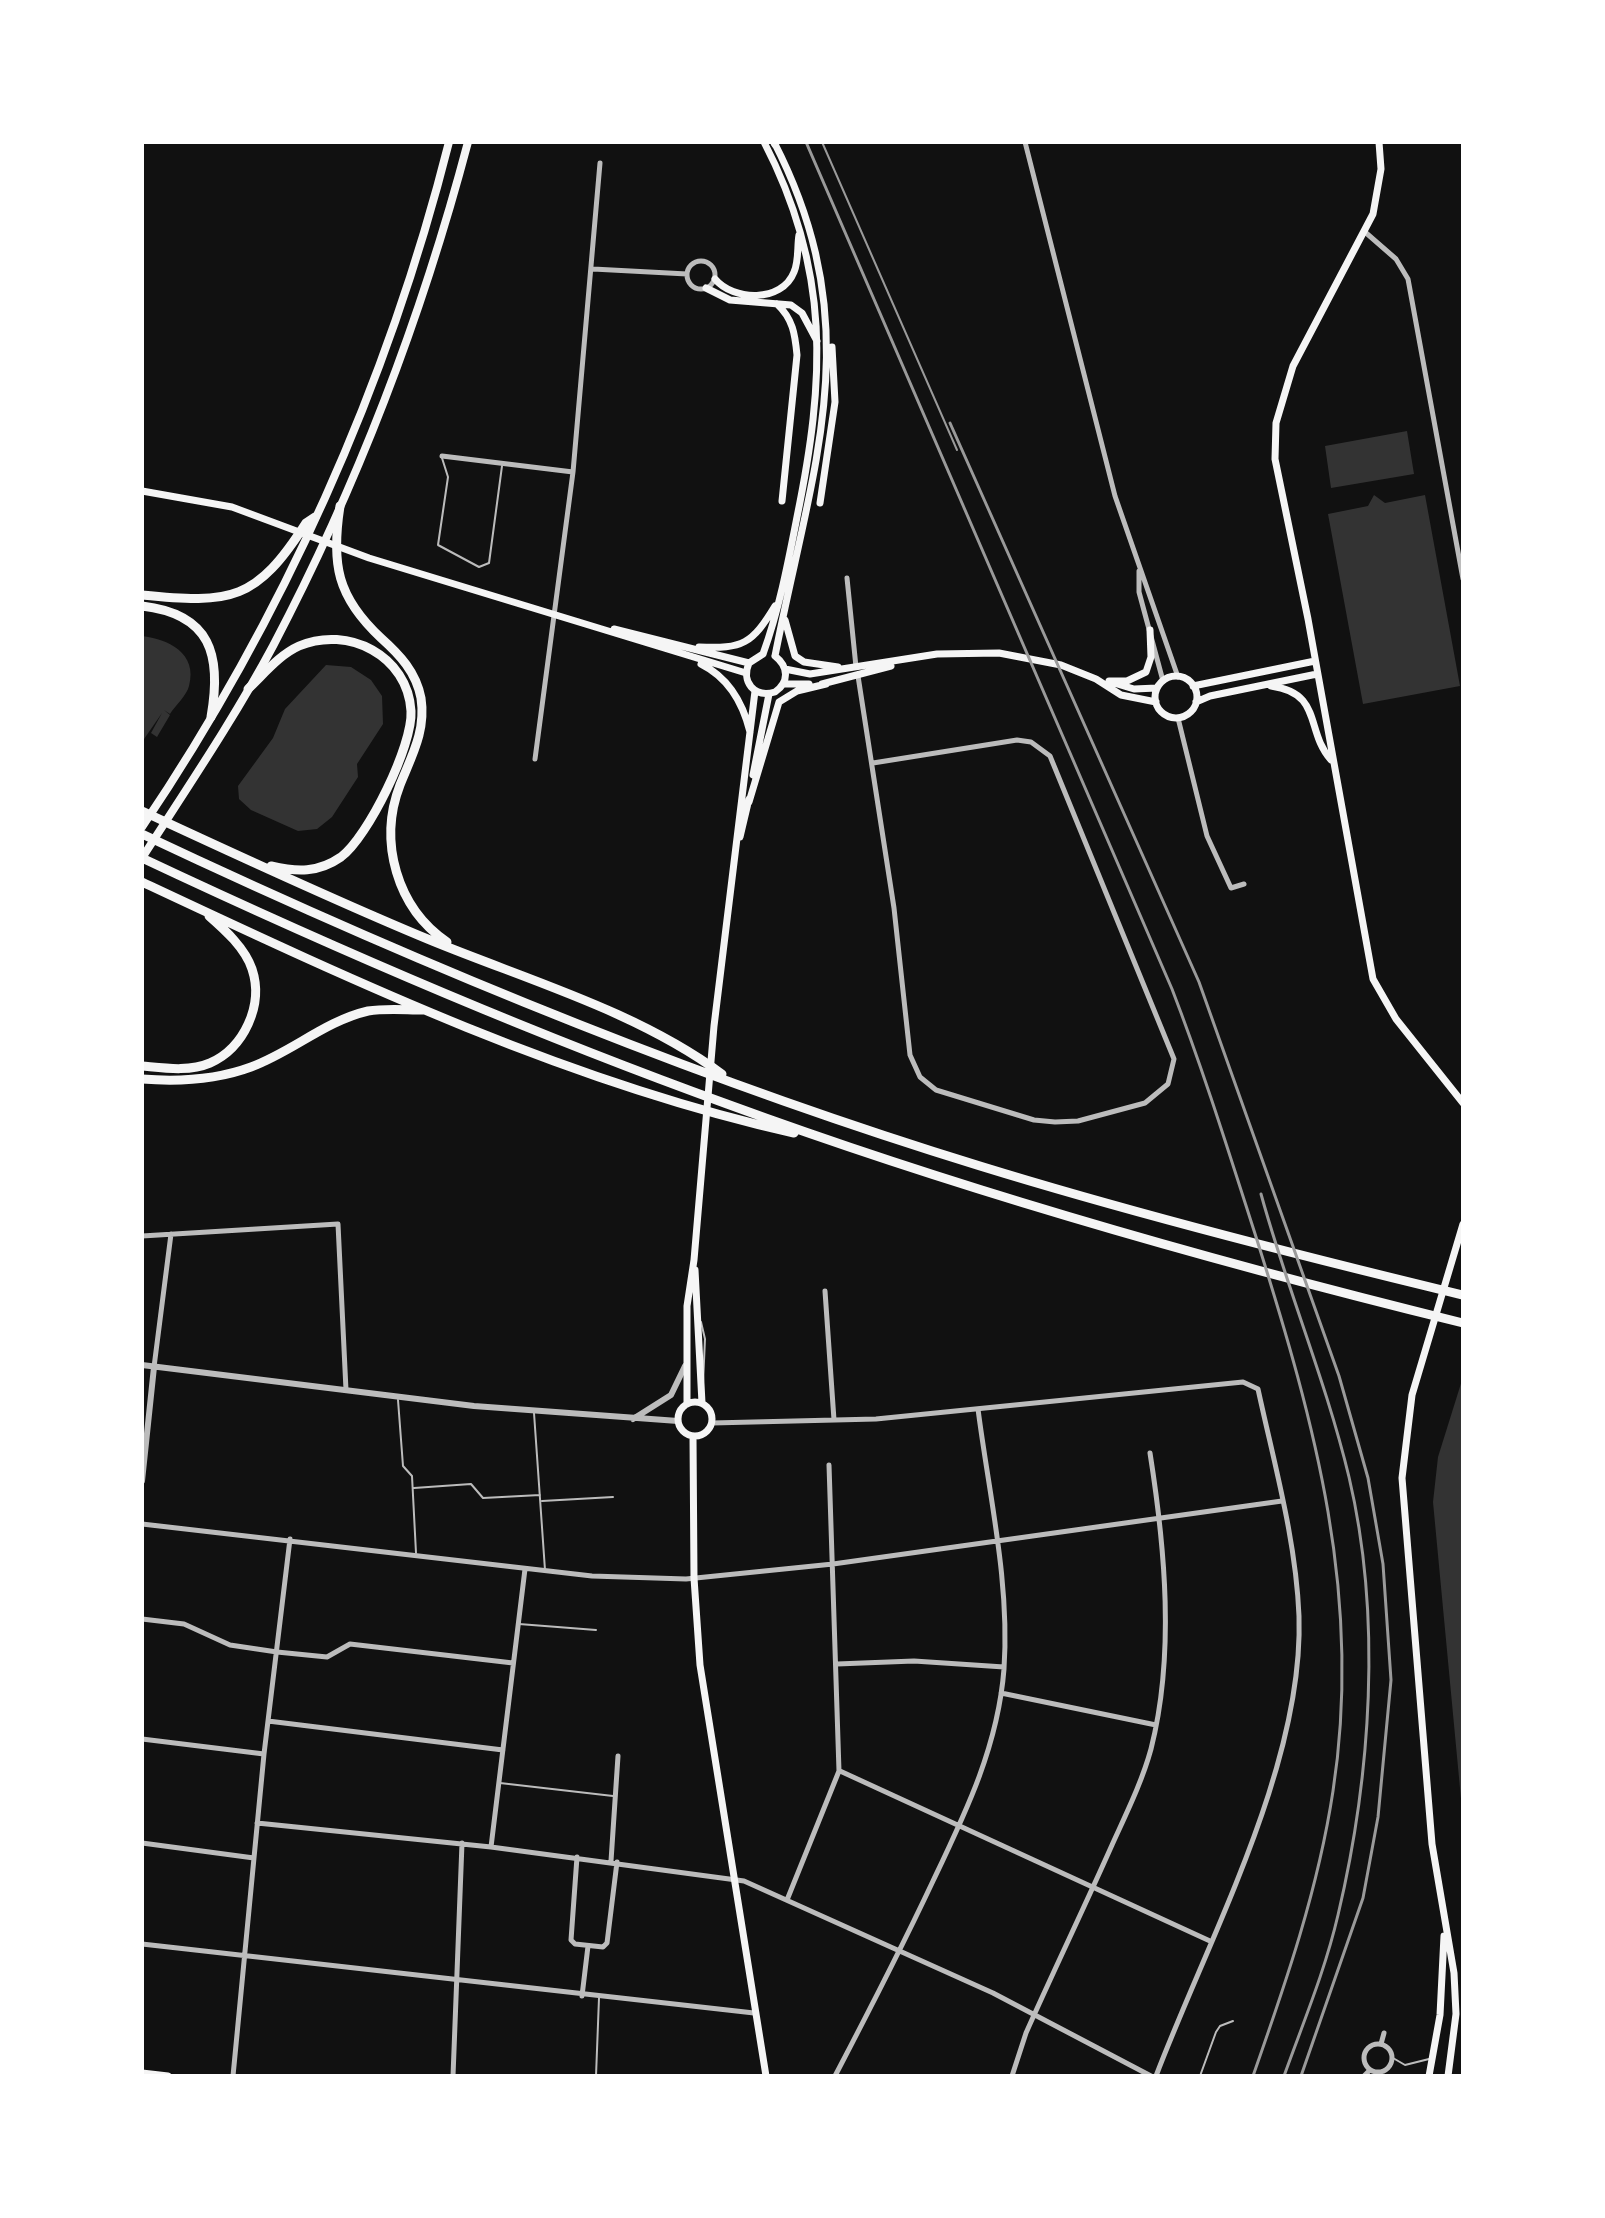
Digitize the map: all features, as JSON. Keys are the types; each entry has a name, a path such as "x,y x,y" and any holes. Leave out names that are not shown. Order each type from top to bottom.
{"highway":[{"path":"142,827 211,717 298,542 311,522 360,413 404,297 449,142"},
{"path":"468,142 415,318 332,531 248,689 142,858 466,1001 726,1104 1214,1259 1463,1323"},
{"path":"464,158 475,142"},
{"path":"332,531 345,595 353,610 400,655 420,695 422,727 400,786 390,831 399,882 430,930 467,955"},
{"path":"142,595 191,599 238,592 265,579 298,542"},
{"path":"142,606 163,608 193,623 211,643 216,668 211,717"},
{"path":"248,689 290,651 320,639 340,638 362,644 385,658 401,680 411,710 403,749 357,843 327,865 308,871 256,863"},
{"path":"142,811 467,955 616,1016 692,1052 731,1080"},
{"path":"142,834 490,989 731,1080 975,1165 1216,1232 1463,1295"},
{"path":"146,884 431,1010 618,1086 724,1117 843,1143"},
{"path":"142,1066 193,1068 210,1063 236,1042 251,1017 255,986 252,968 227,932 200,909"},
{"path":"142,1079 167,1081 225,1075 275,1057 352,1015 388,1009 431,1010"}],"main road":[{"path":"687,1404 688,1288 694,1260 714,1026 755,691 746,673 749,663 763,654 778,600 812,436 818,345 810,266 764,142"},
{"path":"1379,142 1379,188 1365,232 1293,366 1276,423 1275,459 1373,979 1396,1019 1463,1103"},
{"path":"775,143 813,235 827,315 835,402 820,503"},
{"path":"715,279 734,294 774,292 788,283 795,270 800,233"},
{"path":"706,288 730,300 791,305 802,313 818,345"},
{"path":"777,304 787,314 795,332 797,355 782,501"},
{"path":"775,656 823,435 829,364 827,315"},
{"path":"142,491 232,507 369,558 746,673"},
{"path":"688,647 724,648 747,643 778,600"},
{"path":"784,617 795,656 804,662 852,667"},
{"path":"576,621 749,663"},
{"path":"1109,681 1136,679 1146,672 1151,657 1150,630"},
{"path":"763,654 775,656 785,669 810,674 974,651 999,653 1061,665 1096,679 1121,695 1156,702"},
{"path":"676,654 704,665 725,681 741,705 751,736"},
{"path":"739,840 779,702 797,691 912,659"},
{"path":"1096,679 1134,689 1178,677 1193,686 1315,661"},
{"path":"784,684 785,669"},
{"path":"1160,684 1156,702 1162,712 1178,718 1191,711 1196,702 1210,696 1317,674"},
{"path":"755,691 769,694 784,684 826,684"},
{"path":"1265,685 1292,691 1304,699 1314,716 1320,748 1332,761"},
{"path":"1193,686 1196,702"},
{"path":"749,802 769,694"},
{"path":"1448,2076 1456,2014 1454,1973 1432,1844 1402,1478 1412,1395 1463,1224"},
{"path":"694,1260 702,1403 711,1411 712,1423 705,1433 693,1436 683,1431 678,1421 680,1411 687,1404 702,1403"},
{"path":"693,1436 694,1578 708,1722 737,1880 754,2013 766,2076"},
{"path":"1429,2076 1440,2015 1444,1922"},
{"path":"142,2073 168,2076"}],"street":[{"path":"1025,142 1115,496 1139,570 1150,588 1171,663 1178,677"},
{"path":"535,759 573,472 600,163"},
{"path":"1365,232 1396,259 1408,279 1463,579"},
{"path":"703,260 715,269 715,279 706,288 692,286 687,274 694,263 703,260"},
{"path":"593,269 687,274"},
{"path":"442,456 573,472"},
{"path":"1139,570 1139,592 1160,684"},
{"path":"847,578 852,667"},
{"path":"858,676 894,908 910,1055 920,1077 936,1090 1034,1120 1055,1122 1078,1121 1145,1103 1157,1096 1168,1084 1174,1059 1050,756 1031,742 1017,740 873,763"},
{"path":"1178,718 1207,836 1231,888 1244,884"},
{"path":"142,1236 338,1224 346,1390"},
{"path":"142,1481 171,1234"},
{"path":"825,1291 834,1420"},
{"path":"632,1419 671,1395 684,1373 686,1359"},
{"path":"142,1365 397,1398 678,1421"},
{"path":"257,1823 614,1861 737,1880 901,1950 1153,2076 1256,1827 1285,1740 1292,1705 1299,1616 1282,1501 1258,1389 1253,1385 1191,1386 978,1409 834,1420 712,1423"},
{"path":"835,2076 901,1950 980,1781 1001,1693 1004,1608 978,1409"},
{"path":"1012,2076 1034,2015 1140,1782 1156,1725 1163,1675 1160,1519 1150,1453"},
{"path":"787,1900 839,1771 829,1465"},
{"path":"142,1524 525,1569 645,1579 694,1578 833,1564 1282,1501"},
{"path":"233,2076 264,1754 290,1539"},
{"path":"491,1847 525,1569"},
{"path":"142,1619 184,1624 230,1645 277,1652 327,1657 350,1644 513,1663"},
{"path":"837,1664 914,1661 1004,1667"},
{"path":"1001,1693 1156,1725"},
{"path":"268,1721 503,1750"},
{"path":"142,1739 264,1754"},
{"path":"577,1857 571,1940 603,1947 607,1943 614,1861 618,1756"},
{"path":"839,1771 1210,1941"},
{"path":"142,1843 254,1858"},
{"path":"453,2076 462,1843"},
{"path":"142,1944 599,1998 754,2013"},
{"path":"582,1996 588,1946"},
{"path":"1370,2070 1364,2061 1366,2051 1381,2044 1384,2033"},
{"path":"1364,2076 1370,2070 1385,2071 1393,2058 1381,2044"}],"lane":[{"path":"442,456 448,477 438,545 479,567 489,563 502,464"},
{"path":"397,1398 403,1466 412,1476 416,1554"},
{"path":"534,1411 545,1571"},
{"path":"413,1488 471,1484 483,1498 541,1495"},
{"path":"541,1502 613,1497"},
{"path":"518,1623 596,1630"},
{"path":"499,1783 615,1796"},
{"path":"596,2076 599,1998"},
{"path":"1200,2076 1216,2032 1233,2021"},
{"path":"1393,2058 1405,2065 1414,2065 1433,2056"}],"shaded area":[{"path":"1407,431 1414,474 1331,488 1325,446"},
{"path":"1374,495 1385,503 1425,495 1460,686 1363,704 1328,514 1368,506"},
{"path":"142,636 162,640 179,650 185,656 191,674 183,697 170,714 164,710 170,715 157,737 151,733 162,713 142,742"},
{"path":"326,665 351,667 371,680 382,696 383,724 357,764 358,777 332,817 317,829 298,831 251,810 239,799 238,786 273,738 285,709"},
{"path":"1463,1377 1463,1820 1433,1502 1438,1457"}],"tram line":[{"path":"822,142 957,450"}],"railway":[{"path":"806,142 1172,989 1257,1240 1298,1376 1314,1444 1328,1512 1337,1580 1342,1649 1341,1719 1333,1791 1319,1864 1289,1971 1253,2076"},
{"path":"950,423 1199,982 1339,1376 1368,1478 1383,1564 1391,1680 1378,1817 1363,1898 1301,2076"},
{"path":"1261,1194 1349,1477 1366,1585 1369,1640 1365,1752 1349,1862 1327,1956 1284,2076"}]}
